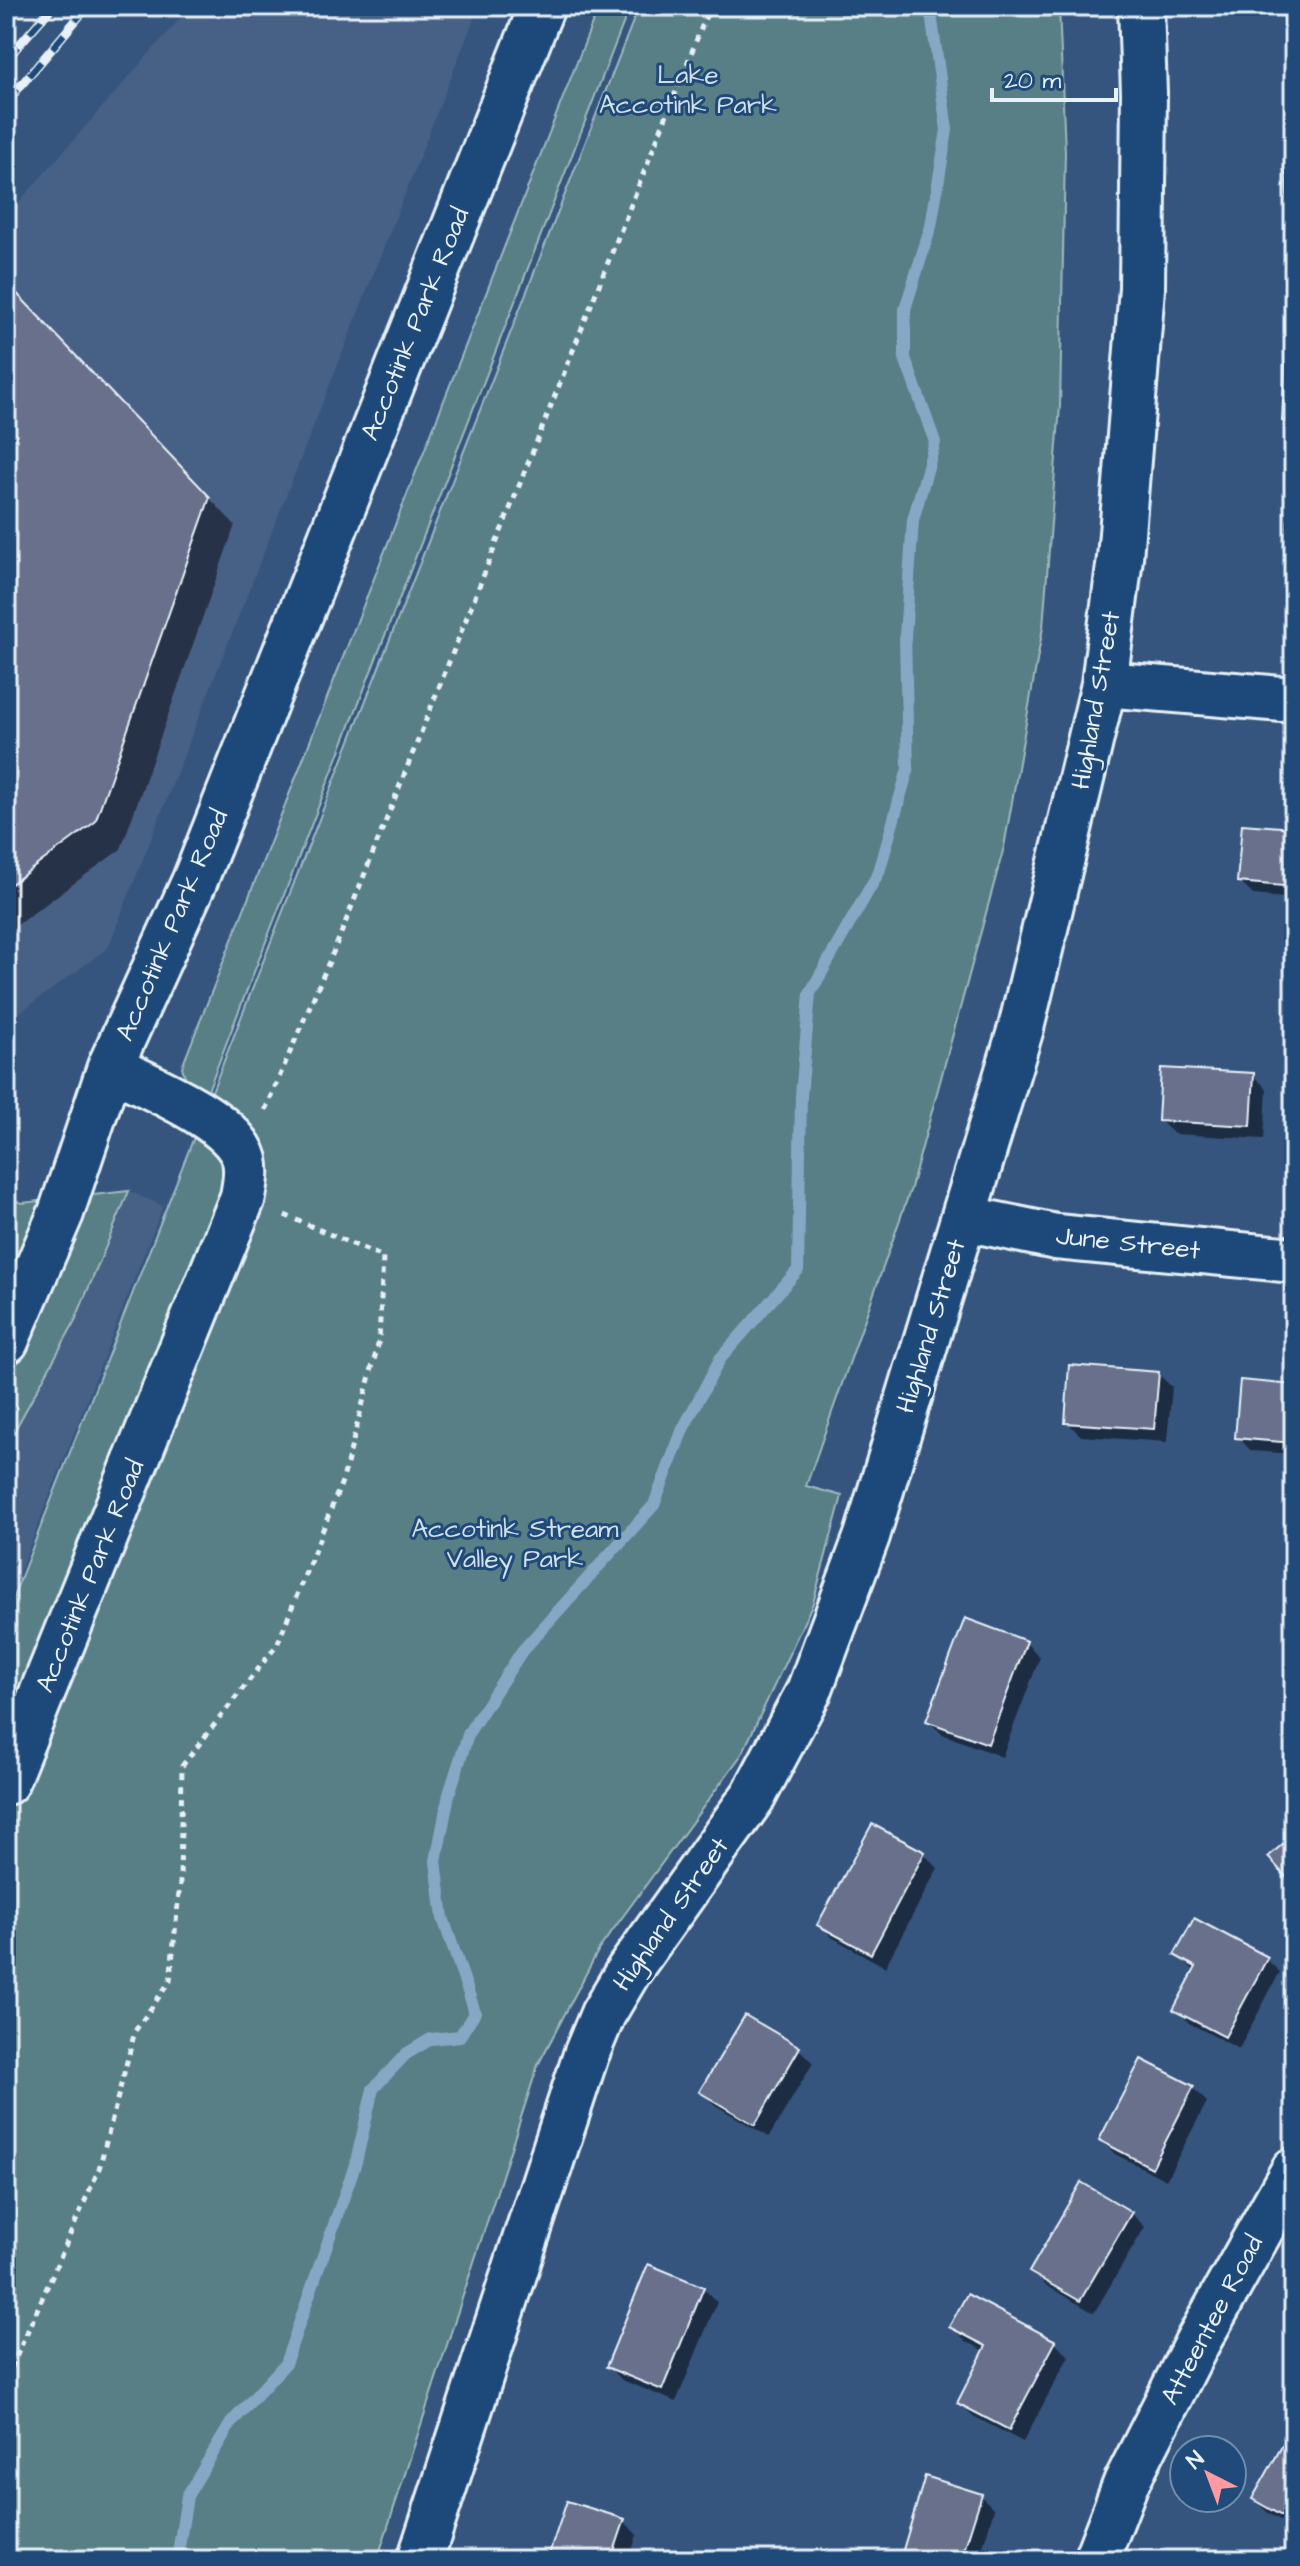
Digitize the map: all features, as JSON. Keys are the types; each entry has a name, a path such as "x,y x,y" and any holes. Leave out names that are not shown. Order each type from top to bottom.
{"street":[{"name":"Accotink Park Road","path":"6,1782 244,1177 234,1140 216,1124 110,1067 195,880 542,6"},
{"name":"Highland Street","path":"420,2560 586,2055 629,1970 754,1795 809,1691 867,1536 1021,1028 1104,684 1129,463 1142,288 1144,93 1141,6"},
{"path":"1104,684 1294,700"},
{"path":"6,1341 61,1213 110,1067"},
{"name":"June Street","path":"964,1218 1056,1237 1294,1260"},
{"name":"Atteentee Road","path":"1096,2560 1126,2483 1197,2343 1294,2170"}],"path":[{"path":"6,2391 14,2362 99,2169 135,2031 170,1981 180,1883 182,1766 277,1645 343,1479 379,1341 383,1257 244,1177 710,6"}],"shaded area":[{"path":"191,6 479,6 108,948 6,1023 6,217"},
{"path":"129,1191 163,1206 6,1607 6,1446 66,1339"}],"green space":[{"path":"599,6 630,6 198,1116 182,1067"},
{"name":"Accotink Stream Valley Park","path":"639,6 1059,6 1065,152 1060,406 1043,627 1004,847 911,1188 806,1486 842,1496 813,1603 742,1754 599,1949 538,2065 377,2560 6,2560 6,1615"},
{"path":"129,1191 74,1323 6,1446 6,1222 14,1200 22,1203"}],"building":[{"path":"1290,6 1294,6 1294,75 1288,75"},
{"path":"1294,162 1294,255 1290,255 1285,163"},
{"path":"6,282 210,497 95,822 6,888"},
{"path":"1287,325 1294,325 1294,422 1282,421"},
{"path":"1288,520 1294,520 1294,575 1286,575"},
{"path":"1242,824 1294,828 1294,887 1237,882"},
{"path":"1161,1068 1254,1073 1251,1126 1158,1121"},
{"path":"1069,1365 1159,1372 1154,1429 1065,1423"},
{"path":"1240,1380 1294,1385 1294,1443 1235,1438"},
{"path":"965,1618 1027,1641 988,1744 926,1721"},
{"path":"872,1824 925,1852 871,1954 817,1925"},
{"path":"1294,1834 1294,1886 1268,1857"},
{"path":"1194,1918 1268,1957 1225,2037 1173,2010 1196,1967 1174,1955"},
{"path":"745,2015 800,2047 755,2125 699,2092"},
{"path":"1141,2059 1194,2086 1152,2168 1099,2140"},
{"path":"1081,2182 1132,2212 1080,2301 1029,2272"},
{"path":"648,2264 704,2287 662,2390 606,2367"},
{"path":"967,2294 1056,2341 1009,2430 957,2403 986,2346 949,2327"},
{"path":"1294,2425 1294,2523 1252,2499"},
{"path":"925,2476 982,2494 961,2560 900,2560"},
{"path":"567,2501 625,2519 611,2560 547,2560"}],"waterway":[{"path":"177,2560 187,2496 231,2423 285,2364 356,2162 373,2089 406,2054 431,2039 460,2036 475,2012 443,1918 436,1861 449,1794 469,1732 522,1651 654,1505 683,1429 720,1359 798,1270 801,1096 810,993 879,872 908,769 905,637 913,520 935,442 905,358 905,309 931,226 947,130 930,6"}],"railway":[{"path":"6,60 53,6"},
{"path":"6,103 88,6"}],"park label":[{"name":"Lake Accotink Park","path":"688,90"}]}
